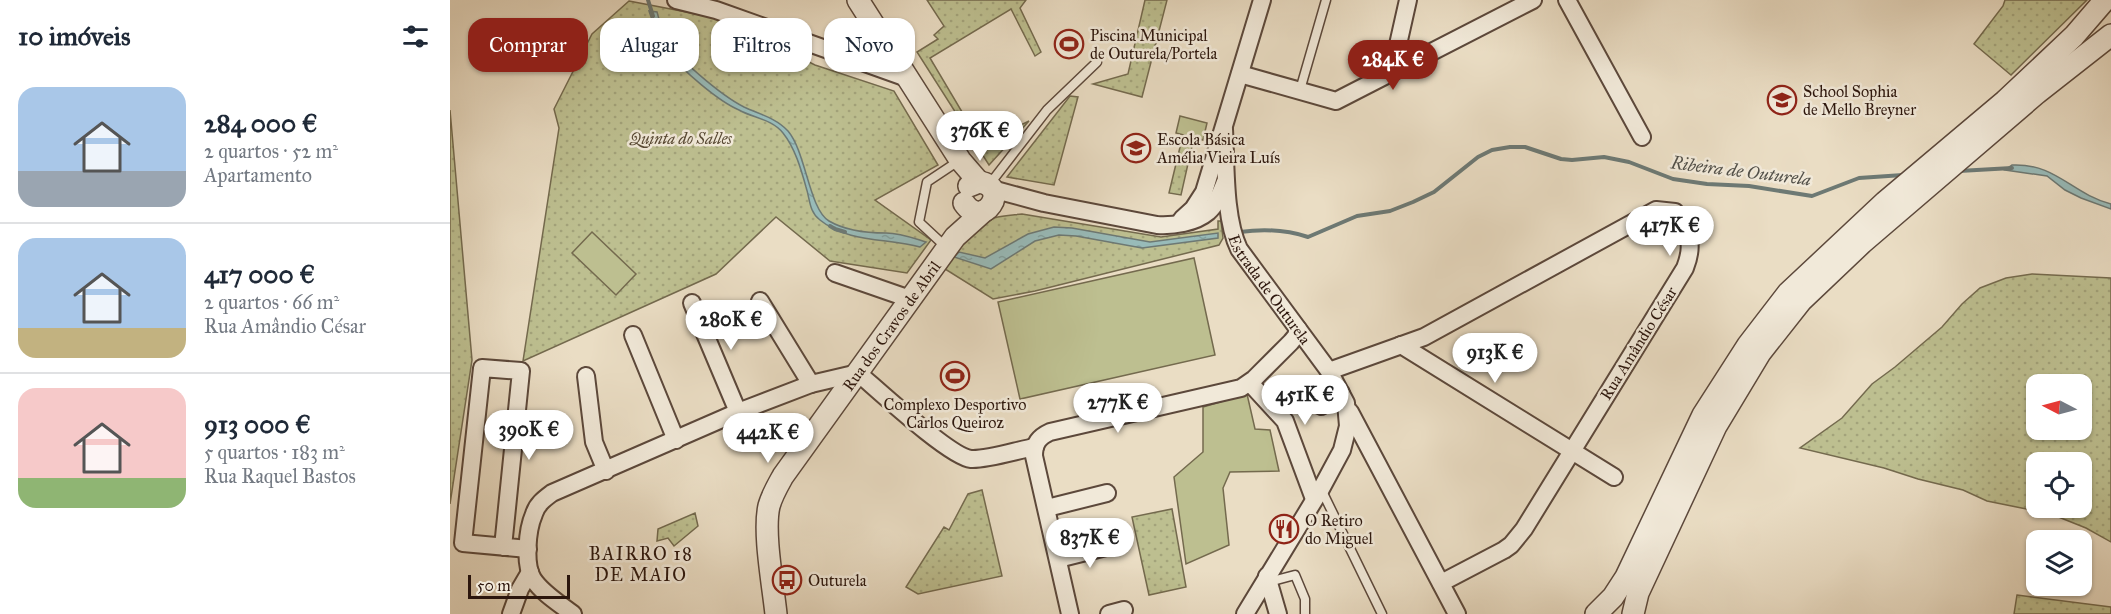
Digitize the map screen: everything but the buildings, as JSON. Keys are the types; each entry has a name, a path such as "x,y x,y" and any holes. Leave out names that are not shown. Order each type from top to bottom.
{"street":[{"path":"676,0 716,10 908,78"},
{"path":"858,0 978,189 1157,225 1174,225 1208,212 1204,207 1204,192 1262,0"},
{"path":"1388,74 1395,58 1408,0"},
{"path":"1240,74 1336,101 1533,0"},
{"path":"1567,0 1642,137"},
{"path":"1596,614 1613,597 1626,577 1704,415 1748,345 1788,293 1885,202 2005,101 2074,36 2105,0"},
{"path":"1633,614 1638,593 1716,426 1760,353 1801,301 1862,243 2037,93 2111,35"},
{"name":"Estrada de Outurela","path":"1224,129 1233,237 1239,249 1329,371 1344,398 1348,426 1347,438 1338,458 1268,579 1245,614"},
{"path":"1204,207 1218,199 1227,178"},
{"path":"978,189 970,210 986,210 1013,203 1044,203"},
{"path":"951,242 978,189"},
{"path":"1204,207 1221,211 1230,221"},
{"name":"Rua dos Cravos de Abril","path":"776,614 767,522 770,503 783,476 951,242 986,210"},
{"name":"Rua Amândio César","path":"1329,371 1424,337 1656,210 1675,212 1689,236 1690,253 1685,268 1524,529 1511,545 1441,583"},
{"path":"835,273 910,298"},
{"path":"760,301 811,384"},
{"path":"692,303 738,412"},
{"path":"1070,614 1034,456 1040,437 1050,432 1241,388 1250,383 1291,342 1298,329"},
{"path":"633,334 676,440"},
{"path":"1401,345 1570,452 1614,477"},
{"path":"503,547 521,371 482,368 463,543 503,547 528,549"},
{"path":"573,614 543,590 530,572 528,549 534,513 542,500 552,493 738,412 811,384 858,372 946,447 965,457 981,458 1035,447"},
{"path":"586,376 594,442 606,471"},
{"path":"1250,383 1285,421 1318,494"},
{"path":"1321,406 1344,398 1457,614"},
{"path":"1338,458 1356,453 1368,454 1375,458"},
{"path":"1047,508 1107,493"},
{"path":"1058,559 1113,545"},
{"path":"511,614 530,572"},
{"path":"1268,579 1278,614"}],"lane":[{"path":"1300,90 1326,0"},
{"path":"978,189 1047,110 1097,62"},
{"path":"951,242 919,222 927,182 960,160"},
{"path":"1318,494 1382,614"},
{"path":"1268,579 1295,575 1305,599 1305,614"}],"green space":[{"path":"927,0 1026,0 1020,8 1041,52 1035,56 1011,9 930,58 981,144 1029,121 989,165 917,52 938,39 934,35 944,26"},
{"path":"1145,0 1167,0 1142,97 1093,84 1128,74"},
{"path":"2005,0 2087,0 2011,75 1974,44 2003,6"},
{"name":"Quinta do Salles","path":"629,1 718,18 711,18 711,72 812,72 812,64 824,68 824,72 836,72 894,91 938,165 875,200 931,240 907,273 830,261 776,217 716,274 523,361 559,128 554,109 573,72 588,72 588,42 592,34 600,27 600,72 699,72 699,18 610,18"},
{"path":"1070,96 1078,97 1054,185 1007,177"},
{"path":"450,110 472,360 450,504"},
{"path":"1180,116 1207,123 1203,140 1176,133"},
{"path":"1181,143 1192,146 1181,195 1169,193"},
{"path":"1022,214 1161,237 1218,229 1218,221 1221,221 1223,238 1219,245 1035,291 993,299 945,269 972,233 986,222 997,217"},
{"path":"592,232 636,274 616,295 572,253"},
{"path":"1194,258 1215,355 1020,399 998,302"},
{"path":"2032,274 2111,278 2111,542 2092,530 2061,518 2092,518 2092,452 2026,452 2026,509 1987,501 1963,490 1884,468 1800,448 1842,418 1872,384 1942,327 1980,288 2006,278"},
{"path":"1247,394 1255,429 1270,430 1279,471 1230,472 1223,488 1229,545 1186,564 1174,477 1203,452 1203,407"},
{"path":"982,490 1002,576 918,594 906,587 944,527 949,530 968,494"},
{"path":"1172,509 1186,587 1149,595 1132,517"},
{"path":"695,513 698,526 674,546 668,538 657,541 658,529"},
{"path":"2017,595 2111,607 2111,614 2014,614"}],"water":[{"path":"649,11 657,12 659,18 652,18"},
{"path":"687,72 696,72 735,102 773,120 788,131 799,152 817,205 822,215 829,221 849,229 896,234 926,242 920,247 868,239 843,233 820,220 812,209 791,145 779,128 730,106"},
{"path":"2012,165 2041,169 2111,204 2111,209 2065,190 2047,176 2005,170"},
{"path":"1054,227 1150,242 1218,233 1218,238 1142,248 1059,235 1035,241 991,269 954,257 959,252 985,258 1028,234"}],"waterway":[{"name":"Ribeira de Outurela","path":"648,0 653,16"},
{"name":"Ribeira de Outurela","path":"1240,232 1274,231 1308,237 1357,216 1390,211 1413,202 1434,192 1478,157 1492,150 1510,147 1525,147 1561,159 1604,157 1629,162 1673,179 1707,184 1749,186 1812,196 1859,178 1903,175"},
{"name":"Ribeira de Outurela","path":"1959,171 2012,168"},
{"name":"Ribeira de Outurela","path":"830,226 845,232"}],"place":[{"name":"Piscina Municipal de Outurela/Portela","path":"1069,44"},
{"name":"School Sophia de Mello Breyner","path":"1782,100"},
{"name":"Escola Básica Amélia Vieira Luís","path":"1136,148"},
{"name":"Complexo Desportivo Carlos Queiroz","path":"955,376"},
{"name":"O Retiro do Miguel","path":"1284,529"},
{"name":"Outurela","path":"787,580"}],"district":[{"name":"BAIRRO 18 DE MAIO","path":"641,564"}]}
